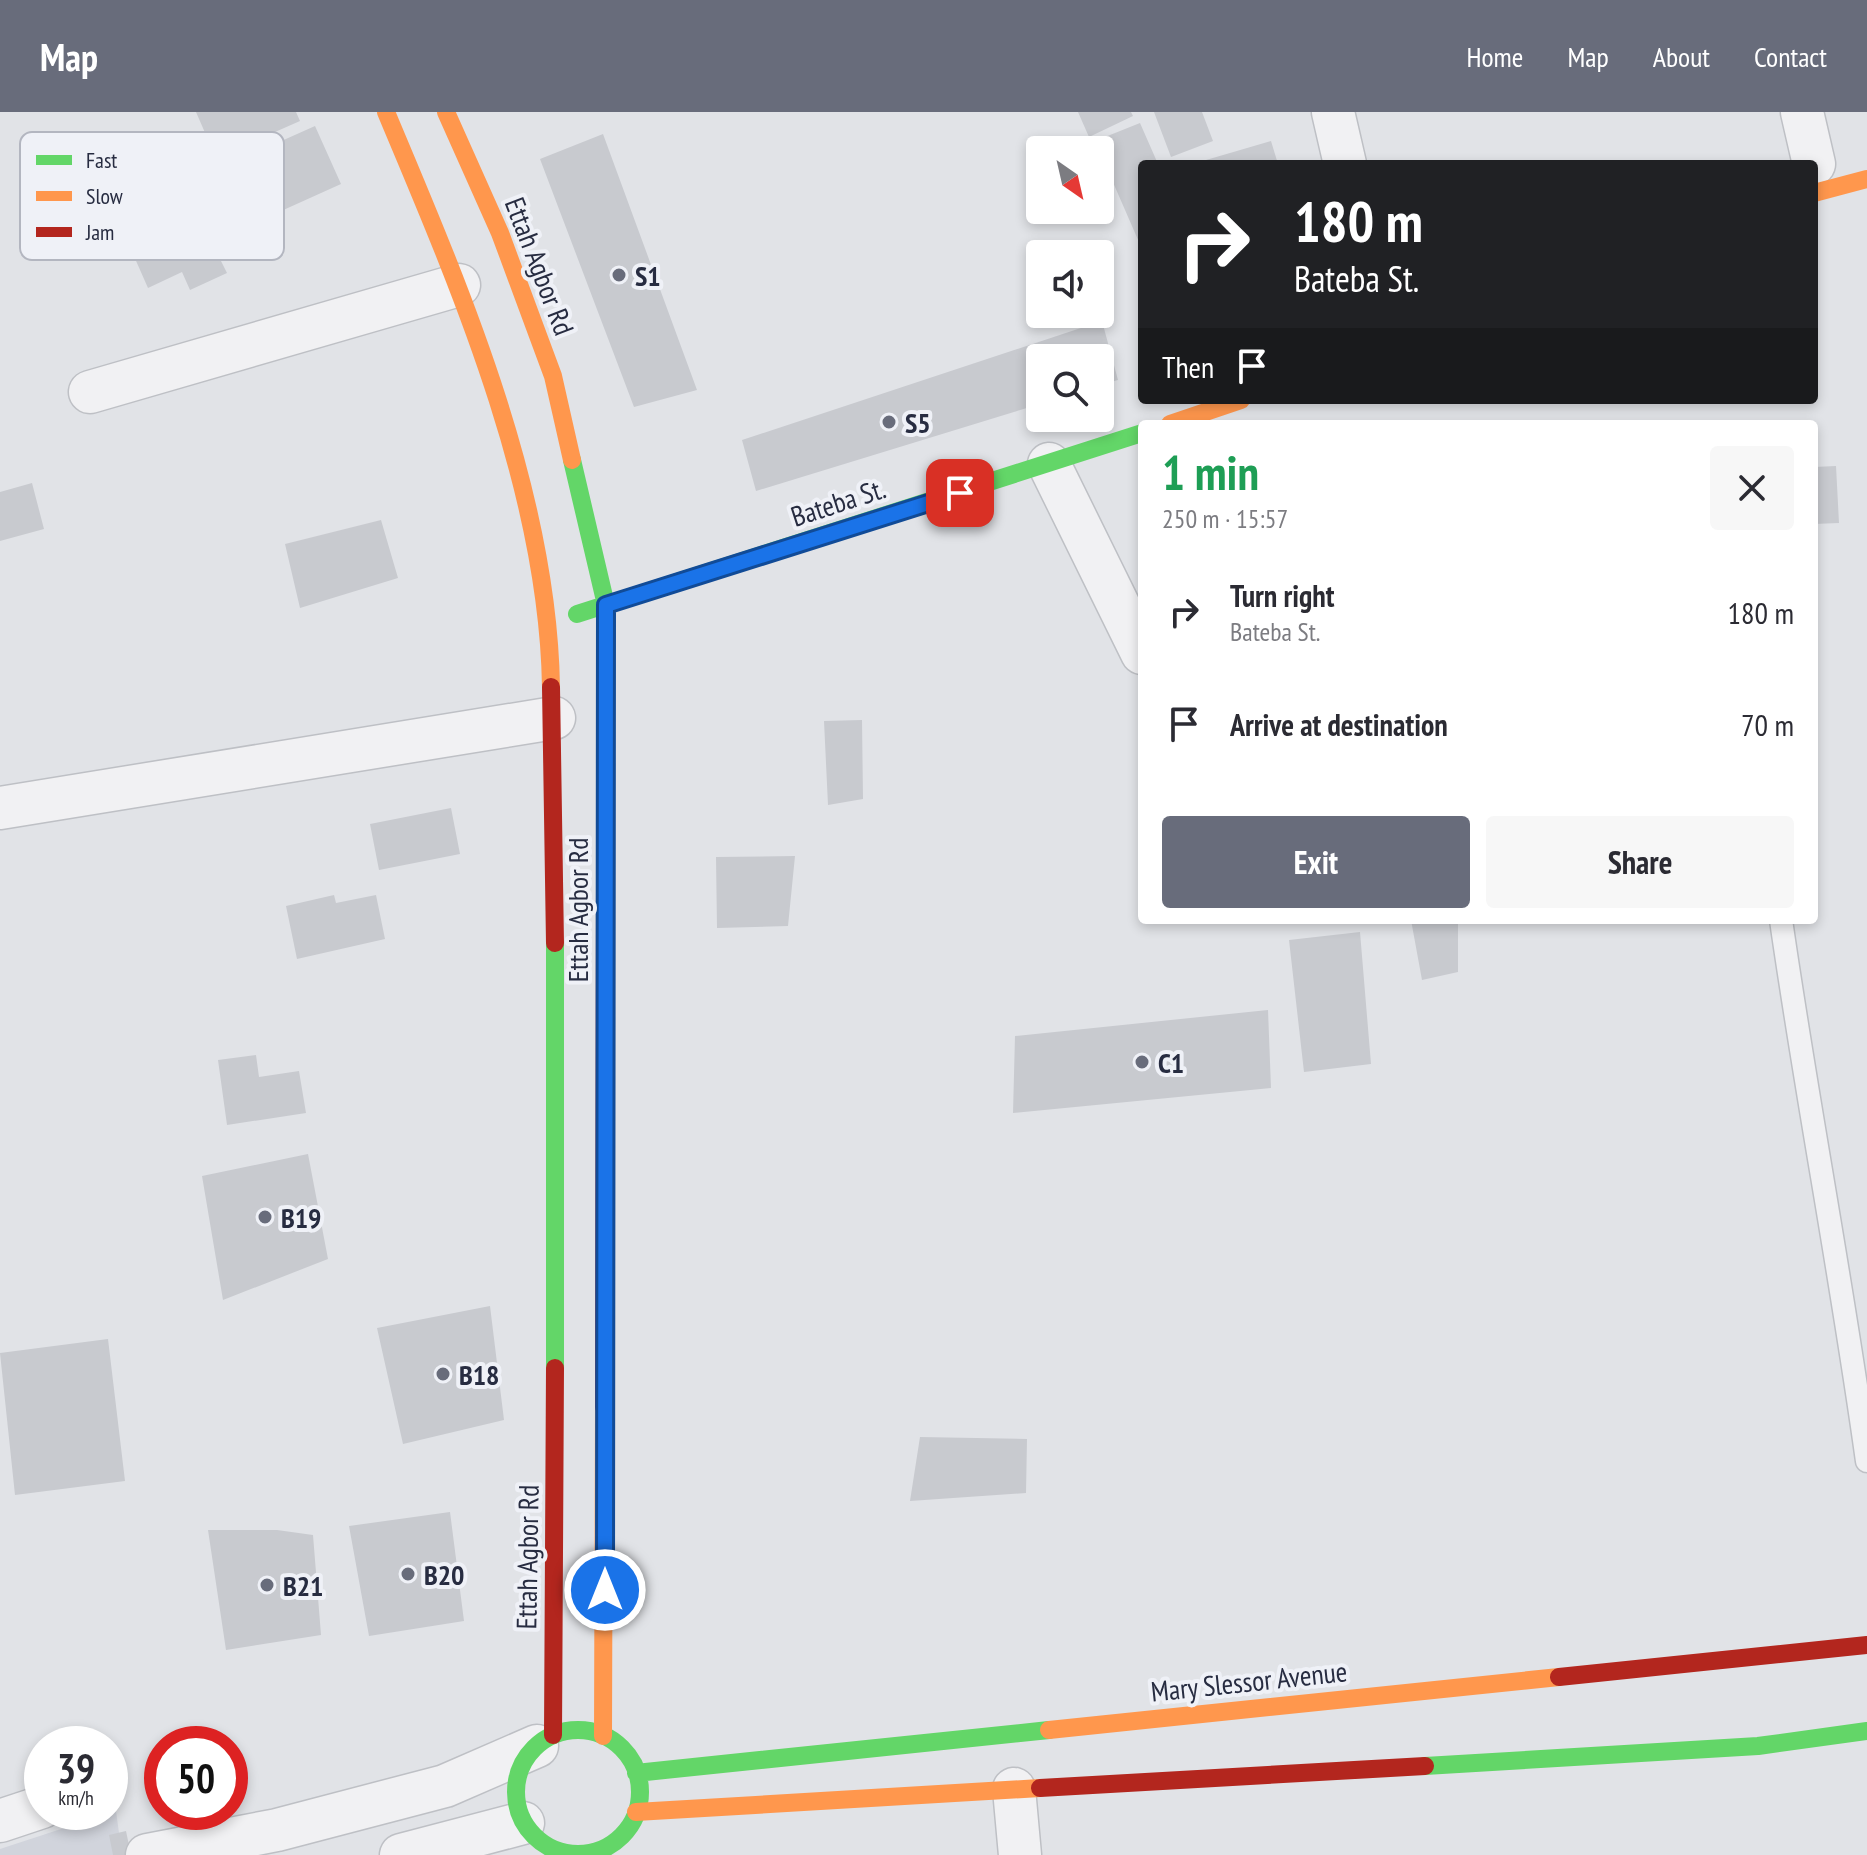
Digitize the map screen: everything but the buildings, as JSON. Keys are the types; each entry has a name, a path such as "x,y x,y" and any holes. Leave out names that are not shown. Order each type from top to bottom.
{"main road":[{"name":"Ettah Agbor Rd","path":"386,112 459,285 521,483 550,622 554,718 551,855 557,1078 558,1333 545,1740"},
{"name":"Ettah Agbor Rd","path":"446,112 500,233 553,376 606,605 603,1736"},
{"path":"1818,178 1867,179"},
{"path":"1182,420 1229,404"},
{"name":"Bateba St.","path":"550,622 1138,434"},
{"name":"Mary Slessor Avenue","path":"636,1773 1867,1645"},
{"path":"570,1731 603,1736 623,1751 636,1773 640,1792 636,1812 630,1825 607,1851 581,1854 554,1852 536,1839 523,1823 516,1803 517,1782 524,1762 545,1740 570,1731"},
{"path":"636,1812 1758,1746 1867,1731"}],"street":[{"path":"1333,112 1344,160"},
{"path":"1802,112 1811,160"},
{"path":"90,392 459,285"},
{"path":"1049,464 1138,645"},
{"path":"0,808 554,718"},
{"path":"147,1855 277,1830 445,1786 545,1740"},
{"path":"1014,1789 1020,1855"},
{"path":"0,1821 24,1813"},
{"path":"401,1855 523,1823"}],"lane":[{"path":"1782,924 1805,1088 1844,1298 1867,1461"}],"shaded area":[{"path":"58,1830 119,1830 122,1855 0,1855 0,1849"}],"traffic: fast":[{"path":"577,614 1138,434"},
{"path":"572,460 606,605 605,890"},
{"path":"555,943 555,1368"},
{"path":"578,1730 602,1735 622,1748 635,1768 640,1792 635,1816 622,1836 602,1849 578,1854 554,1849 534,1836 521,1816 516,1792 521,1768 534,1748 554,1735 578,1730"},
{"path":"636,1773 1049,1730"},
{"path":"1425,1766 1758,1746 1867,1731"}],"traffic: slow":[{"path":"386,112 470,321 496,393 517,466 534,540 546,614 551,687"},
{"path":"446,112 500,233 553,376 572,460"},
{"path":"1818,192 1867,179"},
{"path":"1182,420 1229,404"},
{"path":"603,1736 604,1407"},
{"path":"1049,1730 1559,1677"},
{"path":"636,1812 1040,1788"}],"traffic: jam":[{"path":"551,687 555,943"},
{"path":"604,1407 605,890"},
{"path":"553,1735 555,1368"},
{"path":"1559,1677 1867,1645"},
{"path":"1040,1788 1425,1766"}],"place":[{"name":"S1","path":"619,275"},
{"name":"S5","path":"889,422"},
{"name":"C1","path":"1142,1062"},
{"name":"B19","path":"265,1217"},
{"name":"B18","path":"443,1374"},
{"name":"B20","path":"408,1574"},
{"name":"B21","path":"267,1585"}],"route":[{"path":"605,1590 606,605 960,493"}]}
